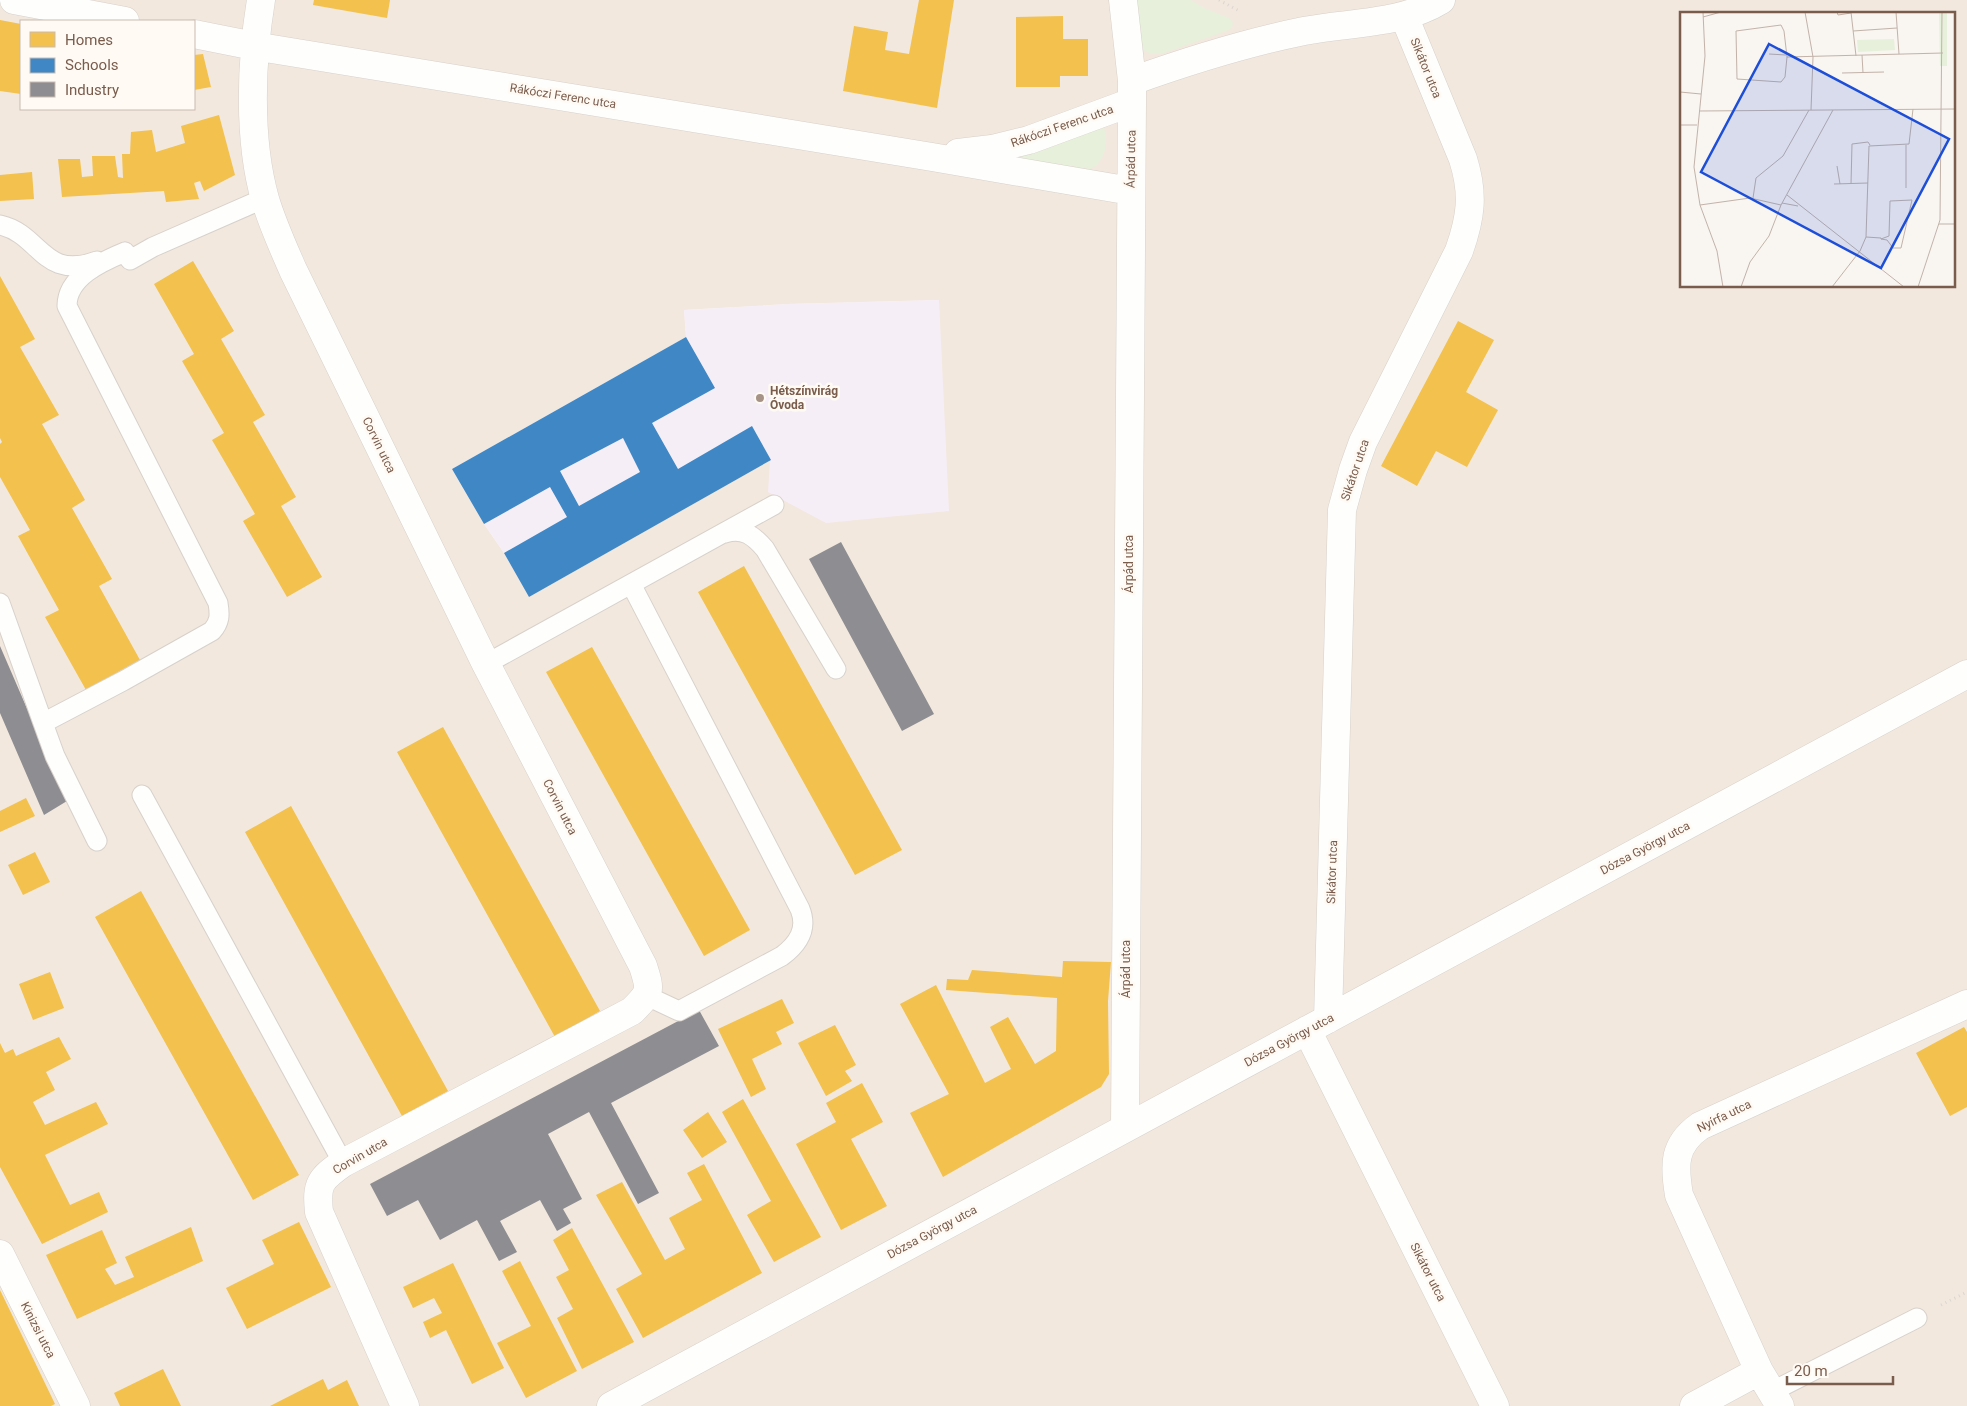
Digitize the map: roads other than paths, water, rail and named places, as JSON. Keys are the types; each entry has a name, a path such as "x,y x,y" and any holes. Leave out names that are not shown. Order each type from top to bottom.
{"street":[{"path":"14,0 120,20"},
{"name":"Corvin utca","path":"261,0 254,46 254,126 258,170 265,198 293,270 486,664 643,966 649,984 647,996 632,1011 343,1163 329,1172 319,1184 319,1212 405,1406"},
{"name":"Árpád utca","path":"1123,0 1132,92 1125,1128"},
{"path":"1132,92 1168,68 1261,41 1306,31 1404,16 1441,0"},
{"name":"Sikátor utca","path":"1404,16 1463,159 1469,180 1471,204 1467,229 1459,251 1363,442 1342,510 1318,1024 1495,1406"},
{"name":"Rákóczi Ferenc utca","path":"195,34 254,46 1131,191"},
{"name":"Rákóczi Ferenc utca","path":"932,157 992,149 1029,140 1132,92"},
{"name":"Dózsa György utca","path":"611,1406 1967,674"},
{"name":"Nyírfa utca","path":"1770,1390 1679,1195 1676,1167 1677,1155 1682,1144 1688,1134 1700,1126 1967,1004"},
{"name":"Kinizsi utca","path":"0,1254 76,1406"},
{"path":"1694,1406 1770,1390"}],"lane":[{"path":"125,252 130,260 153,247 265,198"},
{"path":"0,225 21,235 50,260 70,267 90,264 125,252"},
{"path":"42,723 123,681 212,631 218,624 220,614 218,603 67,306 67,297 72,286 81,277 105,260 125,252"},
{"path":"486,664 774,505"},
{"path":"721,534 739,530 749,533 756,539 765,550 836,669"},
{"path":"631,584 800,909 804,925 794,946 782,956 679,1011 647,996"},
{"path":"0,603 55,756 97,841"},
{"path":"142,795 343,1163"},
{"path":"1770,1390 1917,1318"}],"place":[{"name":"Hétszínvirág Óvoda","path":"760,398"}]}
